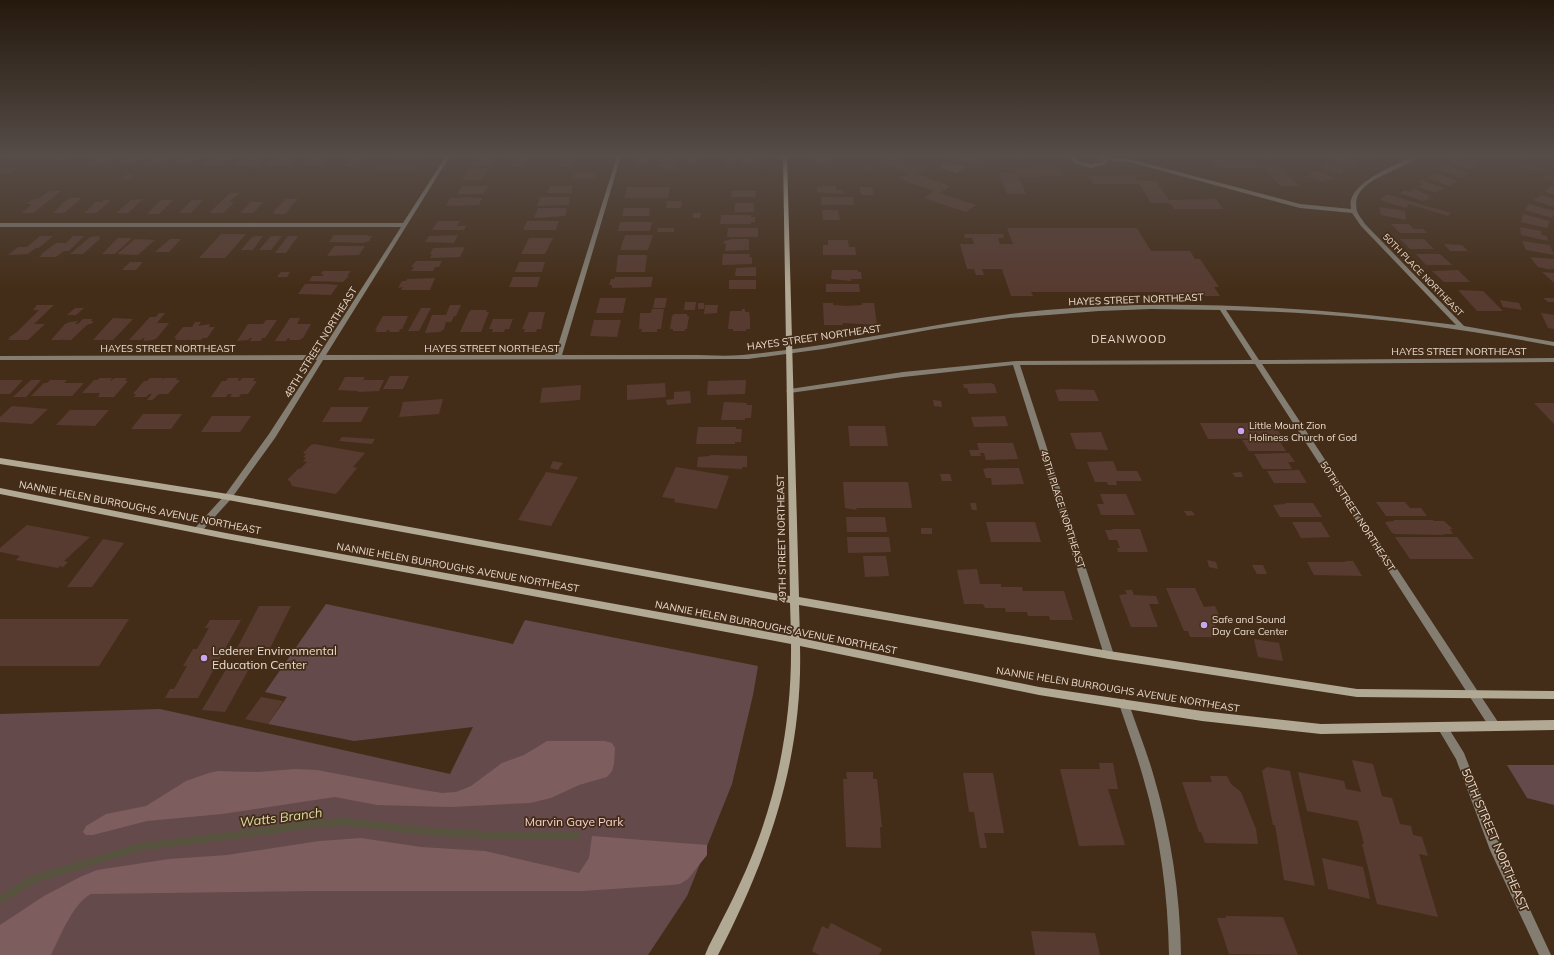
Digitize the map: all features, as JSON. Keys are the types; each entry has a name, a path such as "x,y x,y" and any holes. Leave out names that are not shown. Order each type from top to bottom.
{"main road":[{"name":"49TH STREET NORTHEAST","path":"711,955 743,890 764,836 779,787 793,718 796,663 794,641 788,352 790,339 786,201"},
{"name":"NANNIE HELEN BURROUGHS AVENUE NORTHEAST","path":"0,460 228,497 794,601 1109,655 1357,693 1554,695"},
{"name":"NANNIE HELEN BURROUGHS AVENUE NORTHEAST","path":"0,491 471,582 794,641 1039,691 1124,704 1234,720 1321,730 1494,725 1554,725"}],"street":[{"name":"48TH STREET NORTHEAST","path":"198,530 228,497 272,436 420,201"},
{"path":"558,358 605,201"},
{"path":"1279,201 1300,206 1353,211 1352,201"},
{"name":"50TH PLACE NORTHEAST","path":"1353,211 1363,225 1462,328"},
{"path":"0,225 405,225"},
{"name":"HAYES STREET NORTHEAST","path":"0,358 735,357 788,352 980,319 1045,312 1096,309 1221,307 1331,314 1462,328 1554,344"},
{"name":"50TH STREET NORTHEAST","path":"1221,307 1494,725"},
{"name":"HAYES STREET NORTHEAST","path":"790,391 887,376 1016,363 1554,360"},
{"name":"49TH PLACE NORTHEAST","path":"1016,363 1109,655"},
{"path":"1124,704 1151,784 1159,816 1170,881 1175,955"},
{"name":"50TH STREET NORTHEAST","path":"1442,727 1460,757 1494,846 1545,955"}],"green space":[{"name":"Marvin Gaye Park","path":"326,604 513,644 525,620 758,666 753,695 732,784 687,896 648,955 0,955 0,714 160,709 450,774 473,727 354,741 268,724 287,697 265,692"},
{"path":"1507,765 1554,765 1554,805 1527,798"}],"shaded area":[{"path":"547,741 605,741 612,743 615,748 612,771 607,777 579,785 551,798 530,803 451,807 377,805 335,797 222,814 147,821 93,835 86,835 83,832 86,826 106,814 146,806 186,781 218,771 258,772 295,769 317,770 442,793 456,792 471,786 502,763 524,755"},
{"path":"592,836 707,845 707,855 688,879 680,884 583,891 318,891 91,894 84,898 78,905 63,930 51,955 0,955 0,925 44,896 80,877 97,870 169,859 227,855 319,841 361,838 421,847 485,851 579,873 589,858"}],"building":[{"path":"31,201 49,201 33,213 22,213 32,204 26,204"},
{"path":"66,201 79,201 64,213 53,213"},
{"path":"110,201 96,213 84,213 96,202"},
{"path":"130,201 141,201 128,213 116,213"},
{"path":"160,201 172,201 159,214 147,214"},
{"path":"191,201 202,201 191,213 179,213"},
{"path":"222,201 234,202 225,212 210,212"},
{"path":"284,201 297,201 285,214 273,214 275,212 273,212"},
{"path":"449,201 481,201 479,205 446,206"},
{"path":"539,201 570,201 569,205 537,206"},
{"path":"667,201 682,201 681,208 666,208"},
{"path":"821,201 853,201 854,205 821,205"},
{"path":"932,201 963,201 976,205 966,212"},
{"path":"1149,201 1217,201 1223,209 1174,209 1171,204 1151,203"},
{"path":"1382,201 1408,201 1451,213 1448,216 1409,204 1406,208"},
{"path":"1535,201 1554,201 1554,207"},
{"path":"250,202 264,202 253,213 241,213"},
{"path":"735,203 754,203 754,212 735,212"},
{"path":"1529,204 1554,211 1552,218 1525,210"},
{"path":"1379,207 1405,211 1406,220 1381,215"},
{"path":"538,208 567,209 565,216 534,218"},
{"path":"624,208 650,208 649,216 622,216"},
{"path":"822,210 838,210 840,220 823,220"},
{"path":"693,213 701,213 700,218 693,218"},
{"path":"1523,214 1550,221 1547,228 1521,222"},
{"path":"721,215 751,215 751,217 755,217 755,222 751,222 751,224 720,224"},
{"path":"460,221 457,226 466,226 464,230 432,230 437,222"},
{"path":"527,221 559,221 556,230 523,230"},
{"path":"620,222 652,222 650,231 618,231"},
{"path":"1391,224 1409,224 1413,229 1423,229 1427,233 1400,233"},
{"path":"1520,227 1541,231 1542,235 1547,236 1548,241 1521,235"},
{"path":"658,228 674,228 674,232 657,232"},
{"path":"728,228 758,228 758,237 727,237"},
{"path":"1007,228 1137,228 1151,251 1190,251 1195,259 1200,259 1219,287 1214,287 1220,296 1162,296 1160,292 1031,292 1033,296 1011,296 1002,269 982,269 984,275 976,275 974,269 967,269 960,244 974,244 972,238 965,238 964,234 1003,234 1004,238 998,238 1000,244 1013,244"},
{"path":"221,234 246,234 225,258 199,258"},
{"path":"334,235 372,236 369,241 363,243 329,242"},
{"path":"458,235 454,243 425,242 429,236"},
{"path":"625,235 653,235 648,250 620,250"},
{"path":"40,236 53,236 39,248 36,248 28,254 8,255 18,247 27,247"},
{"path":"73,236 84,236 69,251 64,251 56,257 39,257 56,243 66,243"},
{"path":"100,236 99,238 101,238 83,254 70,254 90,237"},
{"path":"254,236 263,236 253,250 241,250 251,238"},
{"path":"282,236 271,250 259,250 270,237"},
{"path":"288,236 298,236 286,253 275,253"},
{"path":"118,238 132,238 115,254 102,254"},
{"path":"529,238 553,238 545,254 521,254"},
{"path":"135,239 155,240 138,255 117,254"},
{"path":"170,239 181,239 169,252 155,252"},
{"path":"732,239 748,239 749,250 725,251 726,243 723,244 724,241"},
{"path":"1400,239 1424,239 1434,249 1410,249"},
{"path":"828,240 848,240 849,247 855,247 856,255 823,255 823,245 828,245"},
{"path":"1522,241 1550,245 1554,255 1526,250"},
{"path":"1444,244 1462,245 1468,251 1450,251"},
{"path":"334,246 365,246 359,255 327,256"},
{"path":"465,247 460,257 430,258 433,248"},
{"path":"723,254 750,254 749,257 752,257 752,264 722,265"},
{"path":"1416,254 1440,254 1452,265 1426,265"},
{"path":"618,255 647,255 645,272 616,272"},
{"path":"1530,257 1554,259 1554,269 1550,268 1552,270 1538,267"},
{"path":"416,261 442,261 439,267 435,267 433,271 411,271 414,267 411,267"},
{"path":"130,262 143,262 136,270 122,270"},
{"path":"519,262 545,262 542,272 515,272"},
{"path":"756,267 756,276 735,276 736,268"},
{"path":"832,270 858,270 858,272 861,272 862,279 851,279 851,281 831,279"},
{"path":"1458,270 1470,282 1444,282 1432,271"},
{"path":"323,271 351,271 347,276 349,276 343,282 309,281 312,276 322,276 324,274 321,274"},
{"path":"281,272 290,272 287,277 277,277"},
{"path":"1542,272 1554,273 1554,283 1550,279"},
{"path":"513,277 540,277 537,287 509,287"},
{"path":"615,277 653,277 651,287 612,288 612,285 609,285 611,279 614,279"},
{"path":"435,278 430,290 401,290 403,287 398,288 402,281 406,281 407,279"},
{"path":"729,280 756,280 756,289 729,289"},
{"path":"305,284 338,285 331,295 298,294"},
{"path":"826,284 859,284 860,292 826,292"},
{"path":"1458,290 1483,291 1503,311 1477,311"},
{"path":"600,298 626,298 623,313 596,313"},
{"path":"655,298 667,298 665,308 653,308"},
{"path":"1543,298 1554,298 1554,302 1548,302"},
{"path":"1500,300 1519,303 1522,310 1503,307"},
{"path":"685,302 696,302 695,310 684,310"},
{"path":"698,303 704,303 704,309 698,309"},
{"path":"823,303 833,303 833,305 846,306 862,305 862,303 874,303 877,325 843,323 843,325 824,325"},
{"path":"37,305 54,305 34,324 45,324 28,340 8,340 10,338 8,338 17,332 39,310 33,310"},
{"path":"450,305 461,305 456,316 454,316 451,322 446,322 444,329 440,332 425,333 432,315 446,315"},
{"path":"705,305 718,305 717,313 704,314"},
{"path":"75,308 84,308 76,315 67,315"},
{"path":"421,308 431,308 419,331 408,331"},
{"path":"652,309 664,309 661,329 657,329 657,332 641,332 642,329 639,329 640,313 651,313"},
{"path":"742,309 745,309 745,312 749,312 750,329 746,329 746,331 733,331 733,329 728,329 730,311 742,311"},
{"path":"471,310 487,310 486,312 489,312 481,332 460,332 469,312"},
{"path":"529,312 545,312 541,329 537,329 536,332 524,332 525,329 522,329"},
{"path":"159,313 165,313 157,323 169,323 157,338 143,341 145,338 141,340 129,340 150,317 156,317"},
{"path":"1541,313 1554,315 1554,329 1548,328"},
{"path":"674,314 687,314 687,316 689,316 687,329 685,329 685,331 673,331 673,329 670,329 672,316"},
{"path":"383,316 408,316 399,332 389,332 390,330 387,330 386,332 376,332 377,330 375,330"},
{"path":"113,318 133,319 113,340 103,340 106,338 102,340 93,340"},
{"path":"290,318 300,318 297,324 311,324 303,338 299,340 289,340 290,338 288,338 286,341 275,341"},
{"path":"83,319 92,319 91,321 94,321 91,324 88,324 71,340 62,340 64,338 61,340 51,340 65,324 78,321 75,324 78,324"},
{"path":"493,319 513,319 509,329 505,329 504,332 492,332 493,329 489,329"},
{"path":"266,320 277,320 265,338 262,338 261,341 250,341 252,338 250,338 248,340 237,341 248,324 263,324"},
{"path":"594,320 621,320 617,337 590,336"},
{"path":"195,322 201,322 198,326 210,324 209,327 215,327 207,338 203,338 201,340 189,340 189,338 188,340 175,340 177,338 174,338 183,327 192,327"},
{"path":"390,376 409,376 403,389 383,389"},
{"path":"345,377 365,377 363,380 384,380 379,391 358,392 338,390"},
{"path":"100,378 112,378 110,381 115,378 127,378 125,381 128,381 114,397 98,397 100,393 82,393 94,380"},
{"path":"150,378 163,378 161,380 165,378 178,378 175,380 180,380 168,394 159,394 152,400 147,400 152,394 149,394 146,397 134,397 136,394 133,394 144,381 147,381"},
{"path":"228,378 239,378 238,381 240,381 242,378 255,378 253,381 257,381 248,394 241,394 239,397 230,397 232,394 228,394 226,397 211,397 222,381 226,381"},
{"path":"0,380 23,380 10,394 0,394"},
{"path":"31,380 41,380 26,397 13,397"},
{"path":"50,380 67,380 64,383 84,383 72,396 31,396 44,383 47,383"},
{"path":"746,380 745,394 707,395 708,381"},
{"path":"665,383 666,397 627,400 627,385"},
{"path":"963,384 994,384 997,393 969,394 967,388 964,388"},
{"path":"581,385 580,400 540,403 542,388"},
{"path":"1055,390 1094,390 1099,401 1059,401"},
{"path":"690,391 691,403 667,405 666,400 674,399 674,392"},
{"path":"443,399 439,414 399,417 403,402"},
{"path":"933,400 941,401 942,407 934,406"},
{"path":"724,402 747,403 746,405 752,405 751,418 745,418 745,420 721,420"},
{"path":"1534,403 1554,403 1554,424"},
{"path":"12,406 48,409 32,424 0,422 0,417"},
{"path":"331,407 369,407 361,422 322,422"},
{"path":"70,410 109,410 95,426 56,425"},
{"path":"143,414 182,414 171,429 131,429"},
{"path":"212,416 251,416 240,432 201,432"},
{"path":"1005,416 1008,426 974,427 971,417"},
{"name":"Little Mount Zion Holiness Church of God","path":"1200,423 1273,423 1283,438 1208,439"},
{"path":"848,426 885,426 888,446 850,446"},
{"path":"698,427 736,427 736,429 742,429 741,442 735,442 735,444 696,444"},
{"path":"1101,432 1108,450 1076,449 1070,433"},
{"path":"342,437 375,439 372,444 339,441"},
{"path":"1242,440 1279,440 1286,451 1249,451"},
{"path":"977,443 1013,443 1018,459 986,460 984,453 980,453 981,456 971,456 969,450 979,450"},
{"path":"314,444 365,453 353,467 357,468 336,494 292,486 290,481 287,480 307,462 303,461 306,458 303,457 306,454 303,453"},
{"path":"1289,453 1295,462 1288,462 1292,469 1263,469 1254,454"},
{"path":"710,455 747,456 747,467 742,467 742,469 697,467 698,457"},
{"path":"553,461 563,463 558,470 550,468"},
{"path":"1113,461 1117,471 1137,471 1142,481 1116,481 1117,485 1108,485 1107,482 1095,482 1087,462"},
{"path":"676,467 729,476 717,509 674,502 675,499 662,497"},
{"path":"1019,468 1024,484 992,485 991,478 986,478 983,469"},
{"path":"1299,470 1307,483 1274,483 1267,471"},
{"path":"546,472 578,477 551,526 518,520"},
{"path":"1241,472 1243,477 1235,477 1232,473"},
{"path":"940,474 950,474 952,481 942,481"},
{"path":"843,482 908,482 912,508 856,508 857,510 845,508"},
{"path":"1100,494 1126,494 1135,515 1101,515 1097,504 1104,504"},
{"path":"1376,502 1405,502 1410,508 1421,508 1427,516 1386,516"},
{"path":"970,503 976,503 977,510 972,510"},
{"path":"1285,503 1313,503 1322,517 1280,517 1273,505 1286,504"},
{"path":"1184,511 1192,511 1195,515 1187,516"},
{"path":"846,517 885,517 887,532 847,532"},
{"path":"1394,520 1444,521 1453,529 1450,529 1453,534 1395,534 1392,533 1385,522"},
{"path":"986,522 1035,522 1041,542 991,542"},
{"path":"1292,522 1321,522 1330,537 1301,538"},
{"path":"27,525 90,537 64,561 68,562 63,567 59,566 58,568 16,560 20,556 0,552 0,548"},
{"path":"921,528 932,528 932,534 921,534"},
{"path":"1112,529 1140,529 1148,552 1118,552 1117,548 1120,548 1117,540 1109,540 1105,530 1113,530"},
{"path":"847,537 889,537 891,552 848,553"},
{"path":"1395,537 1457,537 1474,559 1410,559"},
{"path":"103,539 124,543 92,587 67,587"},
{"path":"863,556 886,556 889,576 865,577"},
{"path":"1207,560 1216,562 1218,569 1209,567"},
{"path":"1345,561 1353,561 1362,576 1314,575 1307,562 1346,562"},
{"path":"1252,565 1263,565 1267,574 1257,574"},
{"path":"977,569 980,584 1001,584 1001,587 1022,587 1023,591 1064,591 1073,620 1050,620 1049,616 1028,616 1027,612 1006,612 1005,608 985,608 983,604 964,604 957,570"},
{"path":"1166,588 1195,588 1204,607 1215,606 1219,615 1211,616 1217,629 1214,630 1217,637 1190,637 1188,631 1184,631"},
{"path":"1125,590 1132,590 1134,595 1156,596 1159,604 1149,604 1158,627 1131,627 1119,595 1127,594"},
{"path":"259,606 291,606 268,652 235,652"},
{"path":"0,619 129,619 99,666 0,666"},
{"name":"Lederer Environmental Education Center","path":"210,620 241,620 198,698 165,698 170,689 174,689 187,666 183,666 193,649 197,649 209,628 205,628"},
{"path":"1254,639 1279,643 1283,661 1258,657"},
{"path":"228,666 250,667 225,712 202,710"},
{"path":"261,697 283,701 268,724 245,719"},
{"path":"1352,760 1373,764 1382,796 1392,798 1400,824 1411,826 1413,835 1422,837 1428,856 1419,854 1438,917 1377,904 1362,844 1364,844 1358,821 1307,811 1298,772 1344,781 1346,789 1361,792"},
{"path":"1099,763 1113,763 1118,789 1108,789 1125,845 1079,846 1060,769 1100,769"},
{"path":"1267,767 1290,771 1315,886 1284,880 1275,825 1273,825 1262,771"},
{"path":"846,772 873,772 873,779 877,779 882,827 880,827 881,848 846,847 843,779 847,779"},
{"path":"963,773 993,773 1004,833 984,833 987,848 980,848 974,812 969,812"},
{"path":"1210,776 1227,776 1231,784 1241,792 1256,829 1258,844 1205,843 1201,832 1199,832 1182,782 1212,782"},
{"path":"1322,858 1363,867 1370,899 1328,889"},
{"path":"1226,916 1283,917 1298,955 1229,954 1217,918 1226,918"},
{"path":"831,923 882,949 879,955 819,955 812,951 822,926 828,929"},
{"path":"1031,931 1095,933 1100,955 1035,955"}],"waterway":[{"name":"Watts Branch","path":"0,900 34,879 140,847 266,831 315,823 349,822 432,832 489,835 576,835"}],"place":[{"name":"Little Mount Zion Holiness Church of God","path":"1241,431"},
{"name":"Safe and Sound Day Care Center","path":"1204,625"},
{"name":"Lederer Environmental Education Center","path":"204,658"}],"district":[{"name":"DEANWOOD","path":"1129,339"}]}
